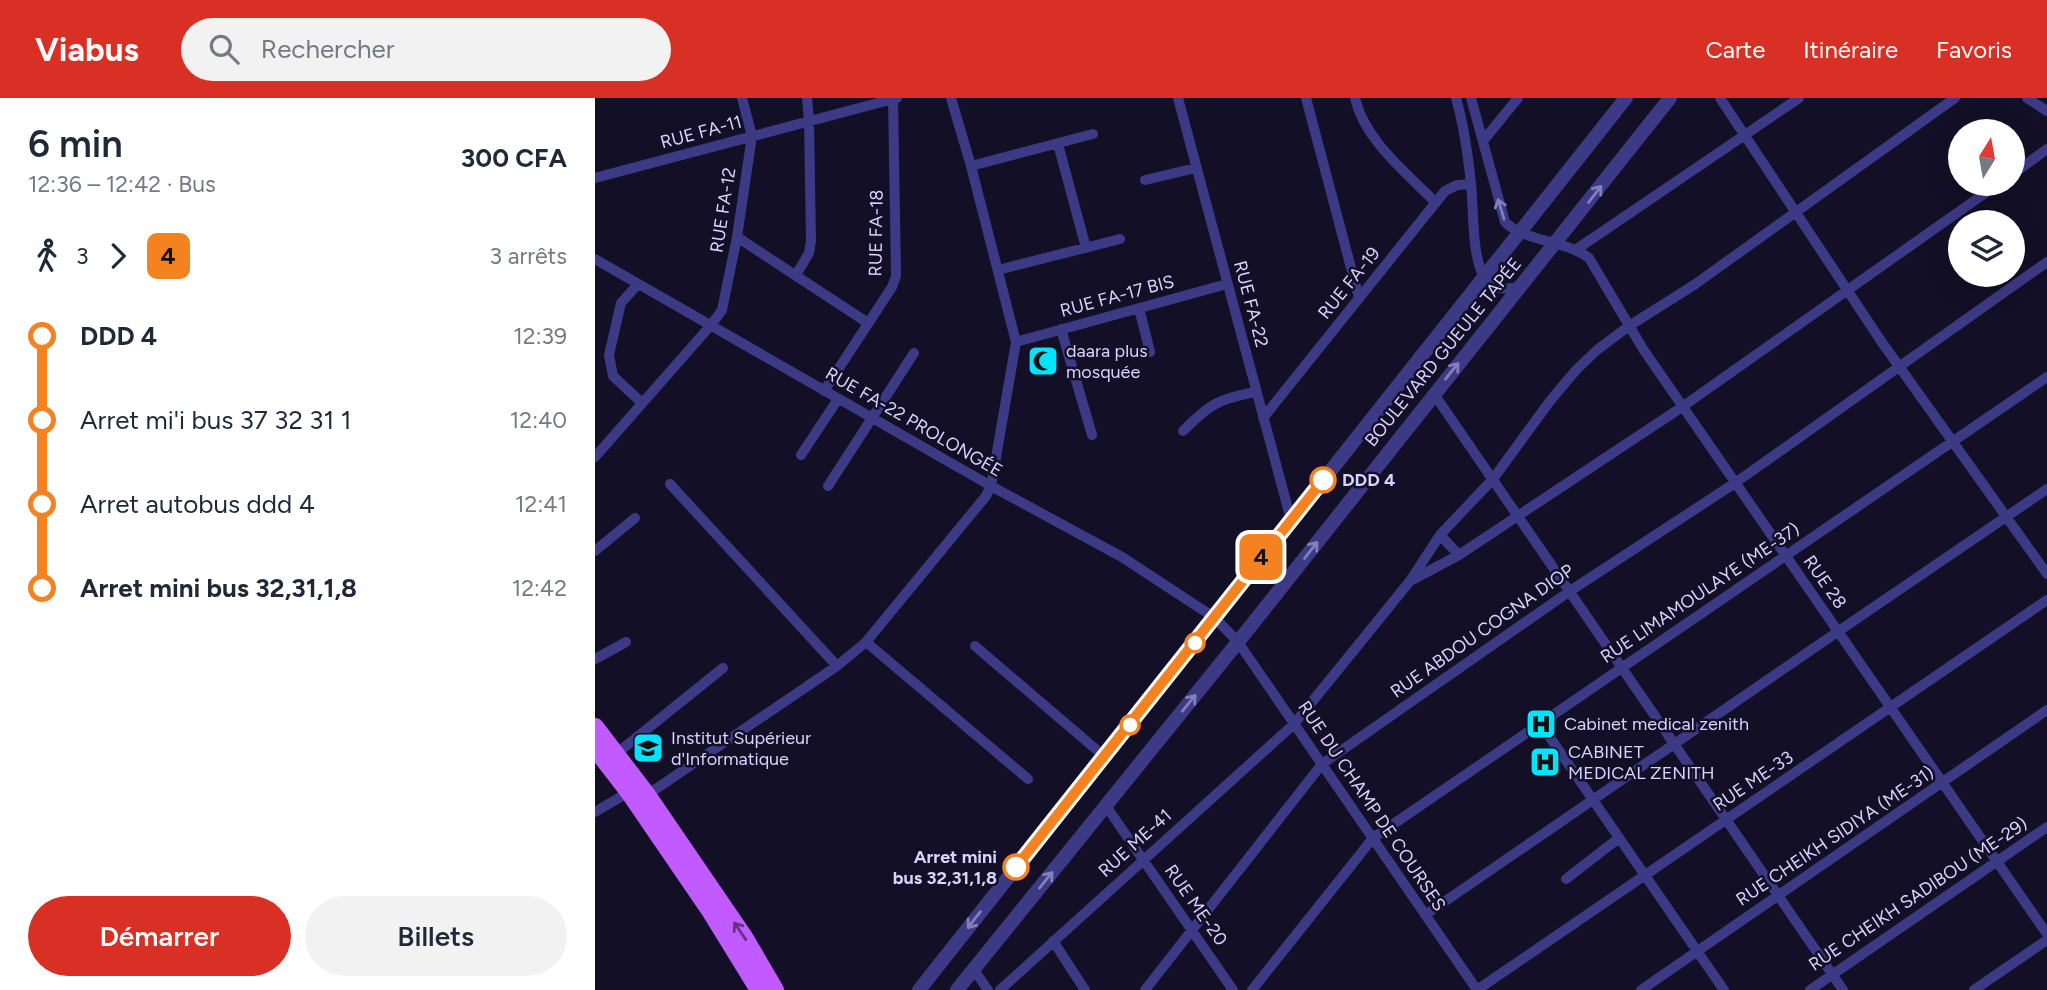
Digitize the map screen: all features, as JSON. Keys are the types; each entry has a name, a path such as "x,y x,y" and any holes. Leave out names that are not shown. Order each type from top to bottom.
{"main road":[{"path":"595,727 616,754 759,990"},
{"path":"595,748 638,794 744,937 775,990"}],"street":[{"name":"RUE FA-12","path":"595,457 722,310 737,237 752,136 742,98"},
{"path":"796,275 809,253 811,240 807,98"},
{"name":"RUE FA-11","path":"595,178 894,98"},
{"name":"RUE FA-18","path":"824,391 892,287 896,276 894,98"},
{"path":"595,812 638,794 837,666 866,642 986,496 991,486 1016,342 951,98"},
{"name":"RUE FA-22","path":"1178,98 1290,520"},
{"path":"1306,98 1359,298"},
{"path":"1355,98 1360,117 1374,137 1436,203"},
{"path":"1456,98 1463,125 1477,247 1484,278 1498,288 1520,287"},
{"path":"1471,98 1502,214 1511,228 1577,249 1799,98"},
{"path":"1483,141 1518,98"},
{"name":"BOULEVARD GUEULE TAPÉE","path":"919,990 1626,98"},
{"name":"BOULEVARD GUEULE TAPÉE","path":"957,990 1238,642 1670,98"},
{"path":"1720,98 1900,366 2047,574"},
{"name":"RUE ME-41","path":"1000,990 1294,724 1410,581 1440,535 1493,479 1576,370 1597,350 1629,326 1694,285 1955,98"},
{"path":"2027,98 2047,111"},
{"path":"971,166 1093,134"},
{"path":"1058,144 1086,248"},
{"path":"2025,165 2047,149"},
{"path":"1146,180 1196,168"},
{"name":"RUE FA-19","path":"1263,418 1449,188 1471,184"},
{"path":"1410,581 1458,555 1682,407 1981,196"},
{"path":"737,237 868,323"},
{"path":"998,270 1121,239"},
{"name":"RUE 28","path":"1577,249 1589,258 1682,407 2047,934"},
{"name":"RUE FA-22 PROLONGÉE","path":"595,260 872,419 1122,557 1215,618"},
{"name":"RUE ABDOU COGNA DIOP","path":"1145,990 1322,764 1570,591 1735,483 2047,262"},
{"path":"638,284 621,303 609,355 613,376 642,403"},
{"name":"RUE FA-17 BIS","path":"1016,342 1227,284"},
{"path":"1139,308 1150,352"},
{"path":"1061,329 1092,435"},
{"path":"828,486 914,353"},
{"name":"RUE LIMAMOULAYE (ME-37)","path":"1252,990 1373,838 2047,377"},
{"path":"1183,430 1207,407 1233,396 1256,392"},
{"path":"1434,394 1843,990"},
{"path":"801,454 838,399"},
{"path":"670,484 837,666"},
{"path":"1425,915 1675,745 1837,630 2047,489"},
{"path":"595,551 635,518"},
{"path":"1440,535 1458,555"},
{"name":"RUE ME-33","path":"1477,990 2047,600"},
{"path":"1215,618 1238,642"},
{"path":"595,659 627,642"},
{"path":"866,642 1028,779"},
{"name":"RUE DU CHAMP DE COURSES","path":"1238,642 1477,990"},
{"path":"975,646 1105,757"},
{"path":"616,754 723,668"},
{"name":"RUE CHEIKH SIDIYA (ME-31)","path":"1641,990 2047,710"},
{"path":"1540,723 1724,990"},
{"name":"RUE ME-20","path":"1106,806 1233,990"},
{"name":"RUE CHEIKH SADIBOU (ME-29)","path":"1810,990 2047,827"},
{"path":"1566,879 1619,838"},
{"path":"1974,990 2047,940"},
{"path":"1053,941 1085,990"},
{"path":"974,970 988,990"}],"bus line":[{"name":"4","path":"1016,867 1323,480"}],"place":[{"name":"daara plus mosquée","path":"1043,361"},
{"name":"DDD 4","path":"1323,480"},
{"name":"Cabinet medical zenith","path":"1541,724"},
{"name":"Institut Supérieur d'Informatique","path":"648,748"},
{"name":"CABINET MEDICAL ZENITH","path":"1545,762"},
{"name":"Arret mini bus 32,31,1,8","path":"1016,867"}]}
